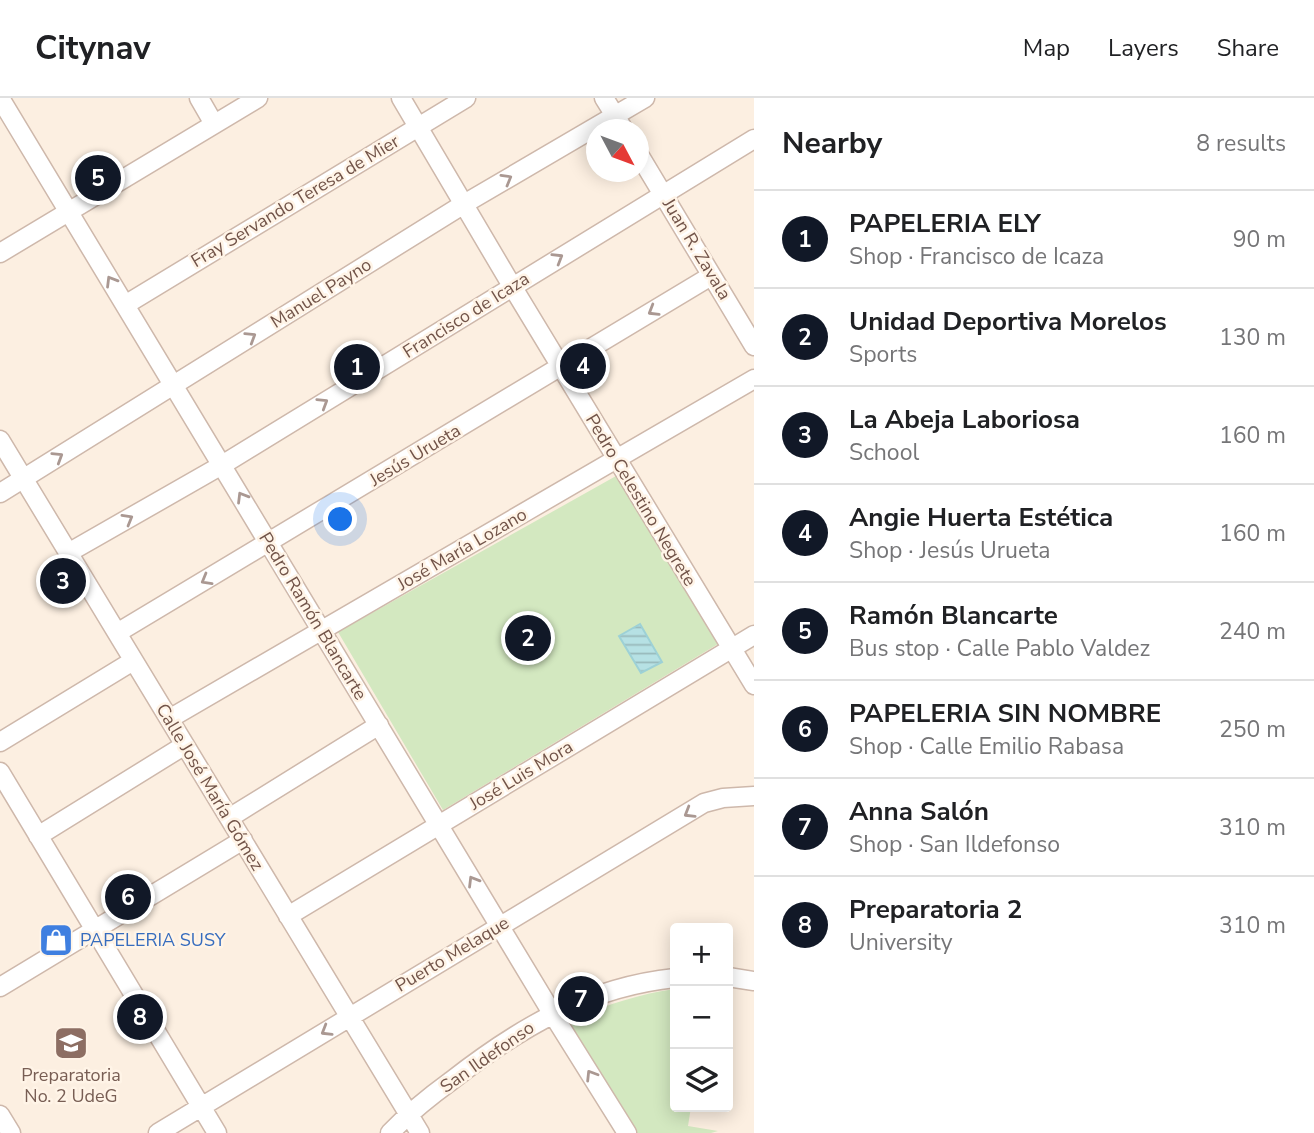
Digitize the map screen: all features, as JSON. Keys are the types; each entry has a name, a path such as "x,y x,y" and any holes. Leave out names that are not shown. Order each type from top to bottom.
{"street":[{"name":"Pedro Ramón Blancarte","path":"0,98 627,1133"},
{"path":"199,98 214,124"},
{"path":"0,253 258,98"},
{"name":"Pedro Celestino Negrete","path":"401,98 754,685"},
{"name":"Fray Servando Teresa de Mier","path":"125,305 466,98"},
{"path":"604,98 617,119"},
{"name":"Manuel Payno","path":"624,119 645,98"},
{"name":"Francisco de Icaza","path":"68,553 222,465 754,139"},
{"name":"Manuel Payno","path":"0,493 464,204 586,141"},
{"name":"Juan R. Zavala","path":"649,169 754,346"},
{"name":"Jesús Urueta","path":"117,633 712,276"},
{"name":"José María Lozano","path":"169,719 754,379"},
{"name":"Calle José María Gómez","path":"0,440 420,1133"},
{"name":"José Luis Mora","path":"288,916 754,635"},
{"path":"0,741 133,661"},
{"path":"229,818 379,725"},
{"path":"38,836 185,745"},
{"path":"0,772 217,1133"},
{"name":"Puerto Melaque","path":"158,1133 704,803 723,798 754,796"},
{"path":"0,987 243,840"},
{"path":"733,978 754,981"},
{"name":"San Ildefonso","path":"390,1133 408,1114 474,1062 552,1013 624,986 670,979"},
{"path":"0,1115 11,1133"}],"green space":[{"path":"616,476 718,644 443,810 338,632"},
{"path":"670,990 670,1112 690,1112 688,1126 718,1131 635,1133 569,1021 621,1001"}],"water":[{"path":"640,624 662,662 641,673 619,636"}],"place":[{"name":"Ramón Blancarte","path":"98,178"},
{"name":"Angie Huerta Estética","path":"583,366"},
{"name":"PAPELERIA ELY","path":"357,367"},
{"name":"La Abeja Laboriosa","path":"63,581"},
{"name":"Unidad Deportiva Morelos","path":"528,638"},
{"name":"PAPELERIA SIN NOMBRE","path":"128,897"},
{"name":"PAPELERIA SUSY","path":"56,940"},
{"name":"Anna Salón","path":"581,999"},
{"name":"Preparatoria 2","path":"140,1017"},
{"name":"Preparatoria No. 2 UdeG","path":"71,1043"}]}
